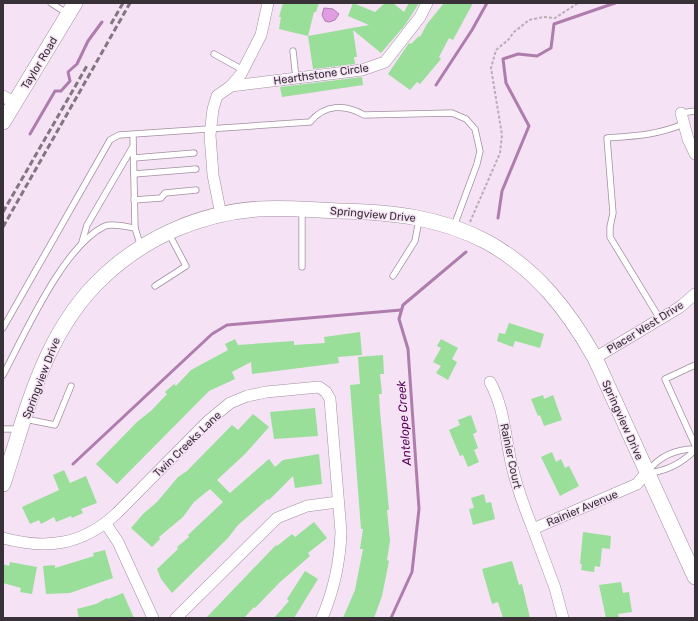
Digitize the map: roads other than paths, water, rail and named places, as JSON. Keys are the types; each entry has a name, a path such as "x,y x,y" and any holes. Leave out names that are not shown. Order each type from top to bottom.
{"street":[{"path":"220,214 213,175 211,129 213,109 217,96 231,86 243,70 261,35 268,3"},
{"name":"Hearthstone Circle","path":"231,86 362,70 385,62 420,17 427,3"},
{"name":"Taylor Road","path":"3,122 9,99 72,9"},
{"path":"681,113 683,124 695,154"},
{"name":"Springview Drive","path":"3,484 46,358 54,339 87,292 104,276 142,247 168,232 199,220 220,214 260,209 378,212 419,217 460,229 506,254 539,280 552,293 575,324 595,358 646,473 695,577"},
{"name":"Placer West Drive","path":"595,358 680,307 695,294"},
{"name":"Rainier Court","path":"490,382 497,395 502,410 517,488 533,529"},
{"name":"Twin Creeks Lane","path":"3,538 34,544 49,545 79,538 106,524 207,422 230,403 247,396 266,392 318,387 326,392 330,399 341,532 339,560 334,584 322,618"},
{"name":"Rainier Avenue","path":"563,618 552,580 533,529 637,484 646,473"},
{"path":"176,618 277,518 307,506 338,502"},
{"path":"106,524 118,542 153,618"}],"lane":[{"path":"51,3 72,9"},
{"path":"293,51 296,78"},
{"path":"214,54 243,70"},
{"path":"3,328 110,140 119,135 310,122 318,113 326,109 352,108 364,115 452,113 466,119 475,129 480,151 460,229"},
{"path":"681,113 695,111"},
{"path":"660,319 610,237 610,227 613,213 608,138 666,132 683,124"},
{"path":"132,135 134,158 135,228 142,247"},
{"path":"82,243 87,225 133,147"},
{"path":"134,158 194,153"},
{"path":"134,174 196,169"},
{"path":"134,200 161,198 164,193 196,190"},
{"path":"302,209 302,267"},
{"path":"393,276 415,241 419,217"},
{"path":"3,375 48,292 65,264 82,243 106,226 135,228"},
{"path":"155,286 186,266 168,232"},
{"path":"695,365 665,379 695,445"},
{"path":"3,429 23,424 55,425 71,386"},
{"path":"646,473 656,461 680,449 695,449"},
{"path":"646,473 662,472 685,460 695,449"}],"waterway":[{"path":"436,85 472,30 487,3"},
{"name":"Antelope Creek","path":"498,218 502,191 529,126 506,83 503,59 518,54 537,56 551,48 554,24 615,3"},
{"path":"30,134 55,91 61,91 70,81 68,72 77,64 88,41 102,22"},
{"name":"Antelope Creek","path":"391,618 412,572 419,509 408,349 399,319 403,305 466,252"},
{"path":"73,464 212,334 227,325 401,310"}],"railway":[{"path":"111,24 123,3"},
{"path":"3,227 130,3"},
{"path":"3,212 88,64"}]}
